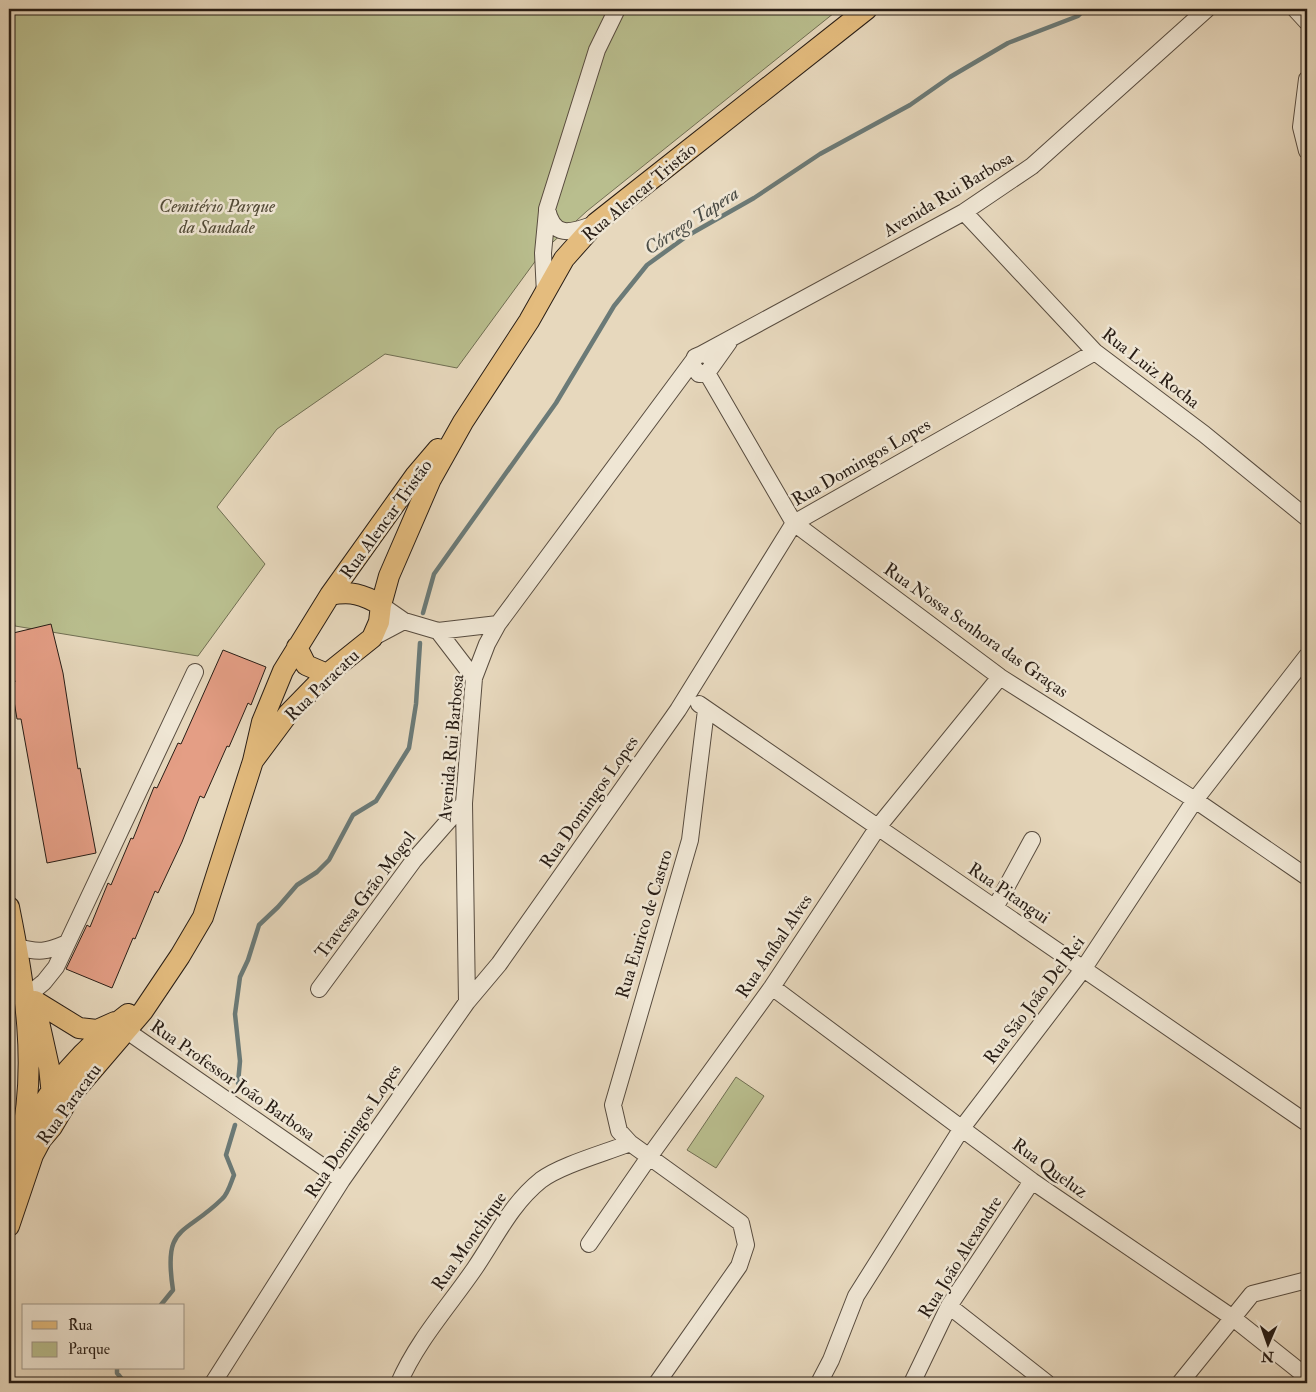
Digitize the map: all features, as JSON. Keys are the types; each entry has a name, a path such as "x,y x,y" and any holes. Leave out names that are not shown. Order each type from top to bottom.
{"main road":[{"name":"Rua Alencar Tristão","path":"380,605 389,576 431,479 463,422 530,321 564,259 596,223 867,9"},
{"name":"Rua Alencar Tristão","path":"330,595 415,476 463,422"},
{"path":"330,595 348,592 362,595 380,605"},
{"name":"Rua Paracatu","path":"9,1226 33,1155 41,1140 52,1127 71,1095 125,1024 153,995 180,956 203,917 253,761 262,722 283,671 330,595"},
{"name":"Rua Paracatu","path":"253,761 288,714 327,674 372,638 379,622 380,605"},
{"path":"297,647 306,665 327,674"},
{"path":"9,907 17,947 30,1048 26,1116 20,1145"},
{"path":"17,947 33,997 53,1088 51,1115 41,1140"},
{"path":"33,997 79,1028 97,1030 125,1024"},
{"name":"Rua Paracatu","path":"9,1176 20,1145 53,1088 77,1057 125,1024"}],"street":[{"path":"545,294 543,253 547,209 568,136 597,50 617,9"},
{"name":"Avenida Rui Barbosa","path":"467,1002 464,803 474,678 487,644 498,624 676,381 703,365 730,340 964,212 1032,166 1207,9"},
{"path":"1295,9 1307,22"},
{"path":"1307,80 1302,128 1307,151"},
{"path":"547,209 550,221 560,231 571,233 596,223"},
{"name":"Rua Luiz Rocha","path":"964,212 1095,352 1204,434 1307,518"},
{"name":"Rua Domingos Lopes","path":"213,1383 342,1180 467,1002 499,964 688,695 794,522 1095,352"},
{"name":"Rua Nossa Senhora das Graças","path":"703,365 794,522 1000,677 1195,800 1307,877"},
{"path":"380,605 404,620 438,632 498,624"},
{"path":"372,638 404,620"},
{"path":"438,632 474,678"},
{"name":"Rua São João Del Rei","path":"819,1383 831,1360 856,1296 962,1128 1084,968 1195,800 1307,656"},
{"path":"33,997 56,967 195,672"},
{"name":"Rua Aníbal Alves","path":"590,1244 649,1157 772,987 878,827 1000,677"},
{"name":"Rua Pitangui","path":"688,695 706,710 1307,1123"},
{"name":"Rua Eurico de Castro","path":"630,1143 619,1131 613,1105 690,840 706,710"},
{"name":"Travessa Grão Mogol","path":"318,989 414,860 464,803"},
{"path":"995,908 1032,840"},
{"path":"17,947 36,952 48,951 67,943"},
{"path":"466,959 480,966 492,967 499,964"},
{"name":"Rua Queluz","path":"772,987 1032,1181 1233,1318 1307,1377"},
{"name":"Rua Professor João Barbosa","path":"125,1024 342,1180"},
{"path":"630,1143 741,1223 746,1245 739,1266 657,1383"},
{"name":"Rua Monchique","path":"399,1383 408,1362 476,1266 504,1221 528,1191 551,1175 630,1143"},
{"name":"Rua João Alexandre","path":"912,1383 949,1306 1032,1181"},
{"path":"1180,1383 1233,1318 1245,1299 1252,1294 1307,1280"},
{"path":"949,1306 1047,1383"}],"green space":[{"name":"Cemitério Parque da Saudade","path":"9,9 839,9 587,211 542,252 457,368 385,354 277,429 217,507 265,564 198,656 15,626 9,579"},
{"path":"736,1077 764,1096 716,1168 687,1150"}],"building":[{"path":"51,624 63,673 78,769 80,768 96,853 47,863 21,719 17,719 11,683 15,682 9,656 9,634"},
{"path":"223,650 266,667 251,705 248,703 204,798 200,796 182,842 158,893 155,891 112,988 66,969 87,925 90,927 108,883 111,885 131,838 133,839 154,787 157,788 178,743 181,744"}],"waterway":[{"name":"Córrego Tapera","path":"423,613 434,574 556,403 614,306 647,265 687,236 754,198 820,154 910,105 950,77 1008,43 1078,16 1085,9"},
{"name":"Córrego Tapera","path":"238,1083 240,1061 235,1014 240,977 248,960 259,925 297,885 317,872 329,860 353,815 376,801 409,748 416,704 420,643"},
{"name":"Córrego Tapera","path":"162,1304 173,1290 171,1253 174,1242 179,1234 222,1199 229,1188 234,1175 226,1155 235,1125"},
{"name":"Córrego Tapera","path":"117,1370 117,1373 125,1383"}]}
